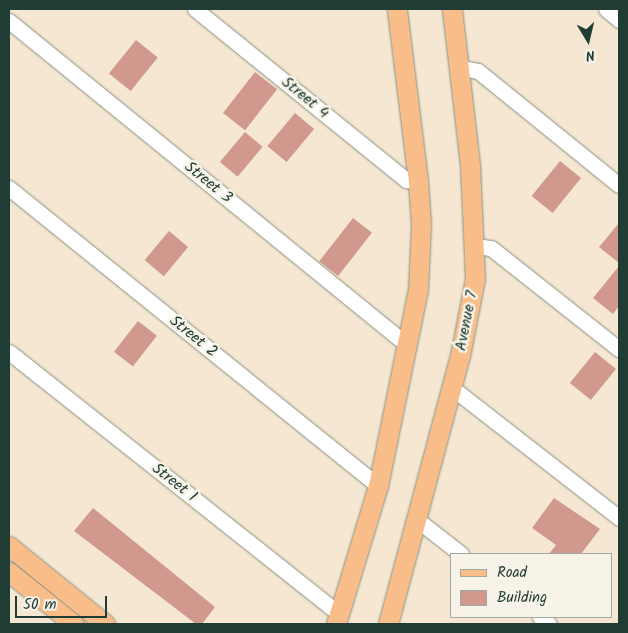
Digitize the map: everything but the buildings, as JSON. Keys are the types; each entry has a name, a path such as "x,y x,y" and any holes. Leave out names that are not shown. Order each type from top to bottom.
{"main road":[{"path":"337,619 378,486 420,267 418,181 397,9"},
{"name":"Avenue 7","path":"388,624 451,387 473,287 476,246 461,68 452,9"},
{"path":"9,546 106,624"},
{"path":"9,572 74,624"}],"street":[{"name":"Street 4","path":"195,9 406,180 418,181"},
{"path":"606,9 619,20"},
{"name":"Street 3","path":"9,21 406,344"},
{"path":"461,68 478,71 619,185"},
{"name":"Street 2","path":"9,188 378,486"},
{"path":"476,246 491,248 619,349"},
{"name":"Street 1","path":"9,352 337,619"},
{"path":"451,387 619,518"},
{"path":"416,519 460,553"}]}
